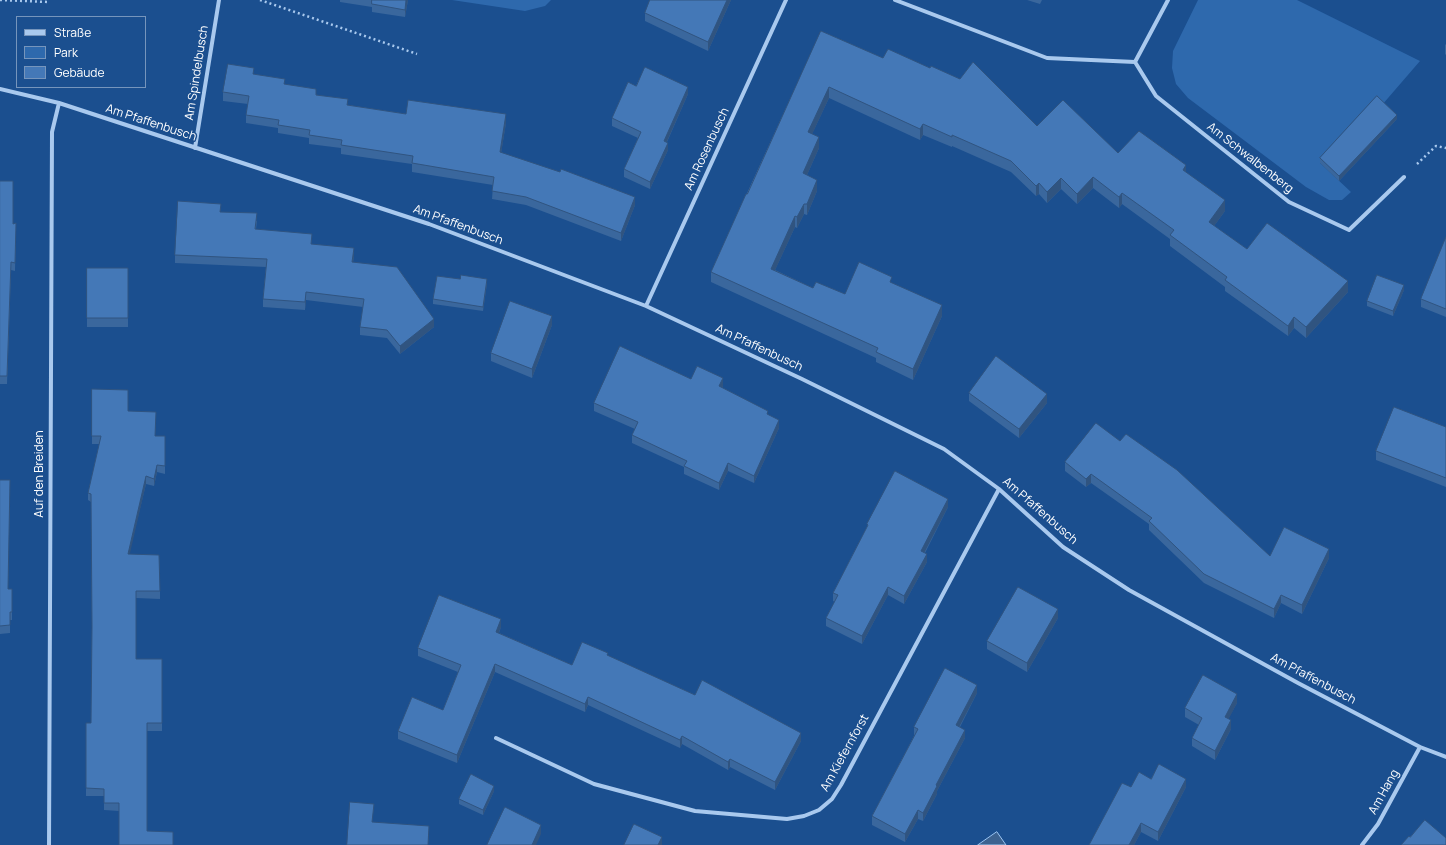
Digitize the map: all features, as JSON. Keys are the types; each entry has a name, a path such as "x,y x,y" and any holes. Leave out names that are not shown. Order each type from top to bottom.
{"street":[{"name":"Am Spindelbusch","path":"195,148 219,0"},
{"name":"Am Rosenbusch","path":"646,306 786,0"},
{"path":"895,0 1047,58 1135,62 1168,0"},
{"name":"Am Schwalbenberg","path":"1135,62 1156,96 1289,202 1349,230 1404,177"},
{"name":"Am Pfaffenbusch","path":"0,89 60,103 429,224 646,306 802,379 944,449 999,489 1063,547 1129,590 1298,683 1420,746 1446,757"},
{"name":"Auf den Breiden","path":"49,845 52,132 60,103"},
{"name":"Am Kiefernforst","path":"496,738 594,784 695,811 787,819 804,816 819,810 832,799 841,785 999,489"},
{"name":"Am Hang","path":"1362,845 1378,824 1420,746"}],"path":[{"path":"0,0 48,2"},
{"path":"260,0 417,54"},
{"path":"1404,177 1436,146 1446,148"}],"green space":[{"path":"452,0 551,0 545,6 525,11"},
{"path":"1198,0 1297,0 1420,61 1382,105 1320,163 1351,192 1342,200 1329,200 1306,187 1188,98 1176,84 1172,68 1173,51"}],"shaded area":[{"path":"997,832 1006,845 978,845"}],"building":[{"path":"372,0 406,0 405,10 372,4"},
{"path":"650,0 727,0 708,42 645,13"},
{"path":"821,31 883,58 888,49 930,68 931,66 960,79 973,62 1037,126 1063,100 1118,153 1139,131 1186,165 1183,170 1225,200 1209,222 1247,249 1267,223 1348,281 1306,327 1294,317 1288,326 1225,280 1227,277 1170,235 1174,230 1122,193 1119,197 1093,177 1077,194 1061,178 1047,192 1039,183 1036,186 1011,161 923,124 920,129 829,87 808,132 819,137 803,173 817,180 807,204 804,204 797,217 795,216 771,269 813,288 816,282 845,294 859,262 892,277 890,282 942,305 913,369 876,352 878,348 711,272"},
{"path":"228,64 254,68 253,74 285,79 284,84 316,89 316,95 348,99 347,105 406,114 408,100 506,114 500,152 560,172 561,169 635,197 621,233 526,197 492,191 494,177 412,163 413,156 341,145 342,140 309,135 310,130 278,125 279,120 246,115 249,96 223,92"},
{"path":"645,67 688,87 664,141 668,143 650,182 624,169 641,132 612,118 628,82 636,86"},
{"path":"1377,96 1397,115 1339,176 1320,158"},
{"path":"0,181 13,181 13,224 16,223 15,263 11,262 7,376 0,376"},
{"path":"178,201 221,204 220,212 257,213 255,229 312,234 311,244 354,248 352,262 397,267 434,319 400,346 387,330 360,327 364,299 306,292 305,302 263,299 267,259 175,255"},
{"path":"1446,237 1446,309 1421,299"},
{"path":"87,268 128,268 128,318 87,318"},
{"path":"461,275 487,279 483,307 433,299 437,276 460,279"},
{"path":"1377,275 1404,285 1393,311 1367,301"},
{"path":"510,301 552,316 532,369 491,353"},
{"path":"620,346 691,379 697,366 723,378 719,386 768,411 767,414 779,420 754,476 728,463 719,483 684,466 687,461 632,435 638,422 594,403"},
{"path":"996,356 1047,394 1019,429 969,393"},
{"path":"92,389 128,390 128,411 156,412 155,436 165,436 165,466 157,465 154,479 146,476 128,554 159,555 160,591 136,591 136,659 162,659 162,723 147,723 147,831 173,832 173,845 119,845 119,803 104,803 104,789 86,788 86,723 91,723 92,626 91,494 88,493 101,436 92,436"},
{"path":"1394,407 1446,427 1446,478 1376,451"},
{"path":"1096,423 1120,441 1126,434 1177,470 1270,556 1284,527 1329,549 1302,605 1281,595 1274,609 1204,574 1149,521 1152,518 1091,474 1086,479 1065,462"},
{"path":"895,471 948,499 921,551 927,554 904,596 888,587 862,636 826,618 838,595 833,593"},
{"path":"0,480 10,480 8,589 12,589 12,612 10,612 10,625 0,626"},
{"path":"1018,587 1058,609 1027,663 987,641"},
{"path":"439,595 501,619 496,632 572,665 582,642 695,695 702,680 801,733 775,782 730,759 728,762 682,736 680,740 588,697 585,704 495,664 457,755 398,731 412,697 443,710 461,665 418,648"},
{"path":"945,668 977,685 956,725 965,730 923,813 918,810 905,834 872,816 918,729 914,727"},
{"path":"1203,675 1237,694 1225,717 1231,720 1215,751 1192,738 1202,718 1185,708"},
{"path":"1159,764 1186,779 1158,832 1141,823 1129,845 1089,845 1122,783 1131,787 1139,772 1151,779"},
{"path":"471,774 494,786 483,810 459,799"},
{"path":"350,802 374,804 372,822 429,826 428,845 347,845"},
{"path":"505,807 541,825 532,845 487,845"},
{"path":"1425,820 1446,838 1446,845 1401,845 1409,836 1410,837"},
{"path":"634,824 662,837 658,845 624,845"}]}
